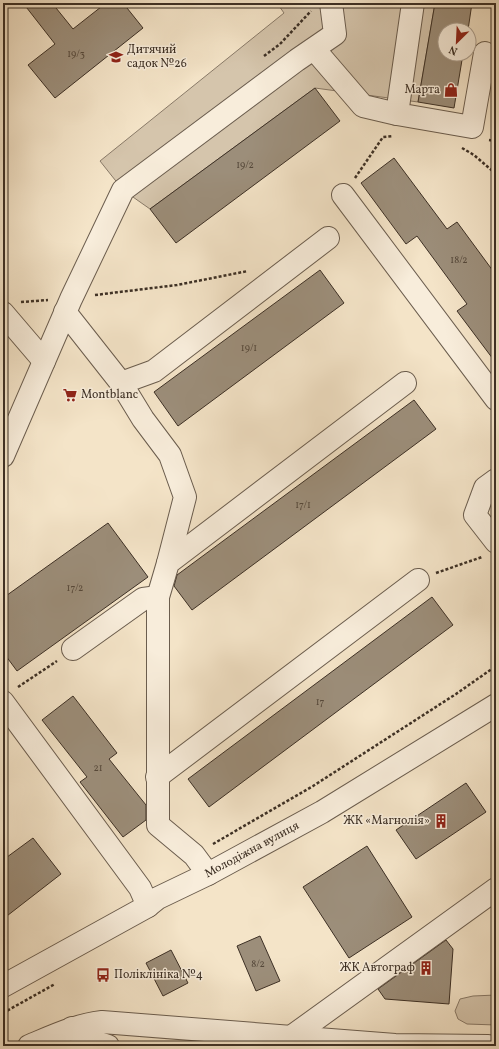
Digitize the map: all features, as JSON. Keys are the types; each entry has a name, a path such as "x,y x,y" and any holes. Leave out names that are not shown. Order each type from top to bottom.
{"street":[{"path":"397,125 413,3"},
{"path":"3,456 68,306 123,190 335,34 323,6"},
{"path":"314,49 363,106 397,125 472,127 486,53"},
{"path":"343,195 496,399"},
{"path":"121,382 154,371 328,238"},
{"path":"68,306 121,382 143,419 170,455 184,497 168,564 158,597 158,825 194,855 208,874"},
{"path":"11,308 44,362"},
{"path":"168,564 405,383"},
{"path":"492,548 475,515 491,484 496,463"},
{"path":"157,777 418,580"},
{"path":"73,649 143,599 158,597"},
{"path":"9,696 140,888 148,906"},
{"name":"Молодіжна вулиця","path":"3,986 148,906 158,898 208,874 322,812 496,705"},
{"path":"291,1037 496,889"},
{"path":"29,1046 72,1028 102,1022 396,1045 488,1046"},
{"path":"72,1028 90,1040 108,1046"}],"path":[{"path":"261,58 280,44 323,6"},
{"path":"343,195 383,137 397,125"},
{"path":"457,145 474,155 496,174"},
{"path":"11,308 68,306 252,271"},
{"path":"418,580 492,548"},
{"path":"9,696 73,649"},
{"path":"194,855 313,786 456,694 496,666"}],"shaded area":[{"path":"277,3 435,3 418,102 315,88 150,209 123,190 100,161 284,13"},
{"path":"496,995 496,1025 467,1024 458,1019 455,1011 460,999 473,996"}],"building":[{"path":"23,3 52,3 73,29 106,3 123,3 143,28 55,98 28,65 55,44"},
{"path":"435,3 472,3 469,22 437,22 437,62 462,62 454,108 418,102"},
{"path":"315,88 340,121 176,243 150,209"},
{"path":"394,158 447,229 457,222 496,275 496,363 457,311 467,304 417,236 406,244 361,183"},
{"path":"320,270 344,303 178,426 154,392"},
{"path":"414,400 436,429 192,610 174,586 177,575"},
{"path":"108,523 148,577 17,671 3,652 3,598"},
{"path":"432,597 453,625 209,807 188,779"},
{"path":"73,696 117,753 109,759 146,805 146,820 123,837 80,782 87,777 42,720"},
{"name":"ЖК «Магнолія»","path":"466,783 486,812 416,859 396,830"},
{"path":"33,838 61,874 3,919 3,860"},
{"path":"367,846 412,917 349,958 303,887"},
{"path":"260,936 280,981 256,991 237,946"},
{"name":"ЖК Автограф","path":"446,940 453,949 449,1004 385,999 378,989"},
{"path":"171,950 188,983 163,996 146,963"}],"place":[{"name":"Дитячий садок №26","path":"116,57"},
{"name":"Марта","path":"451,90"},
{"name":"Montblanc","path":"70,395"},
{"name":"ЖК «Магнолія»","path":"441,821"},
{"name":"ЖК Автограф","path":"426,968"},
{"name":"Поліклініка №4","path":"103,975"}]}
